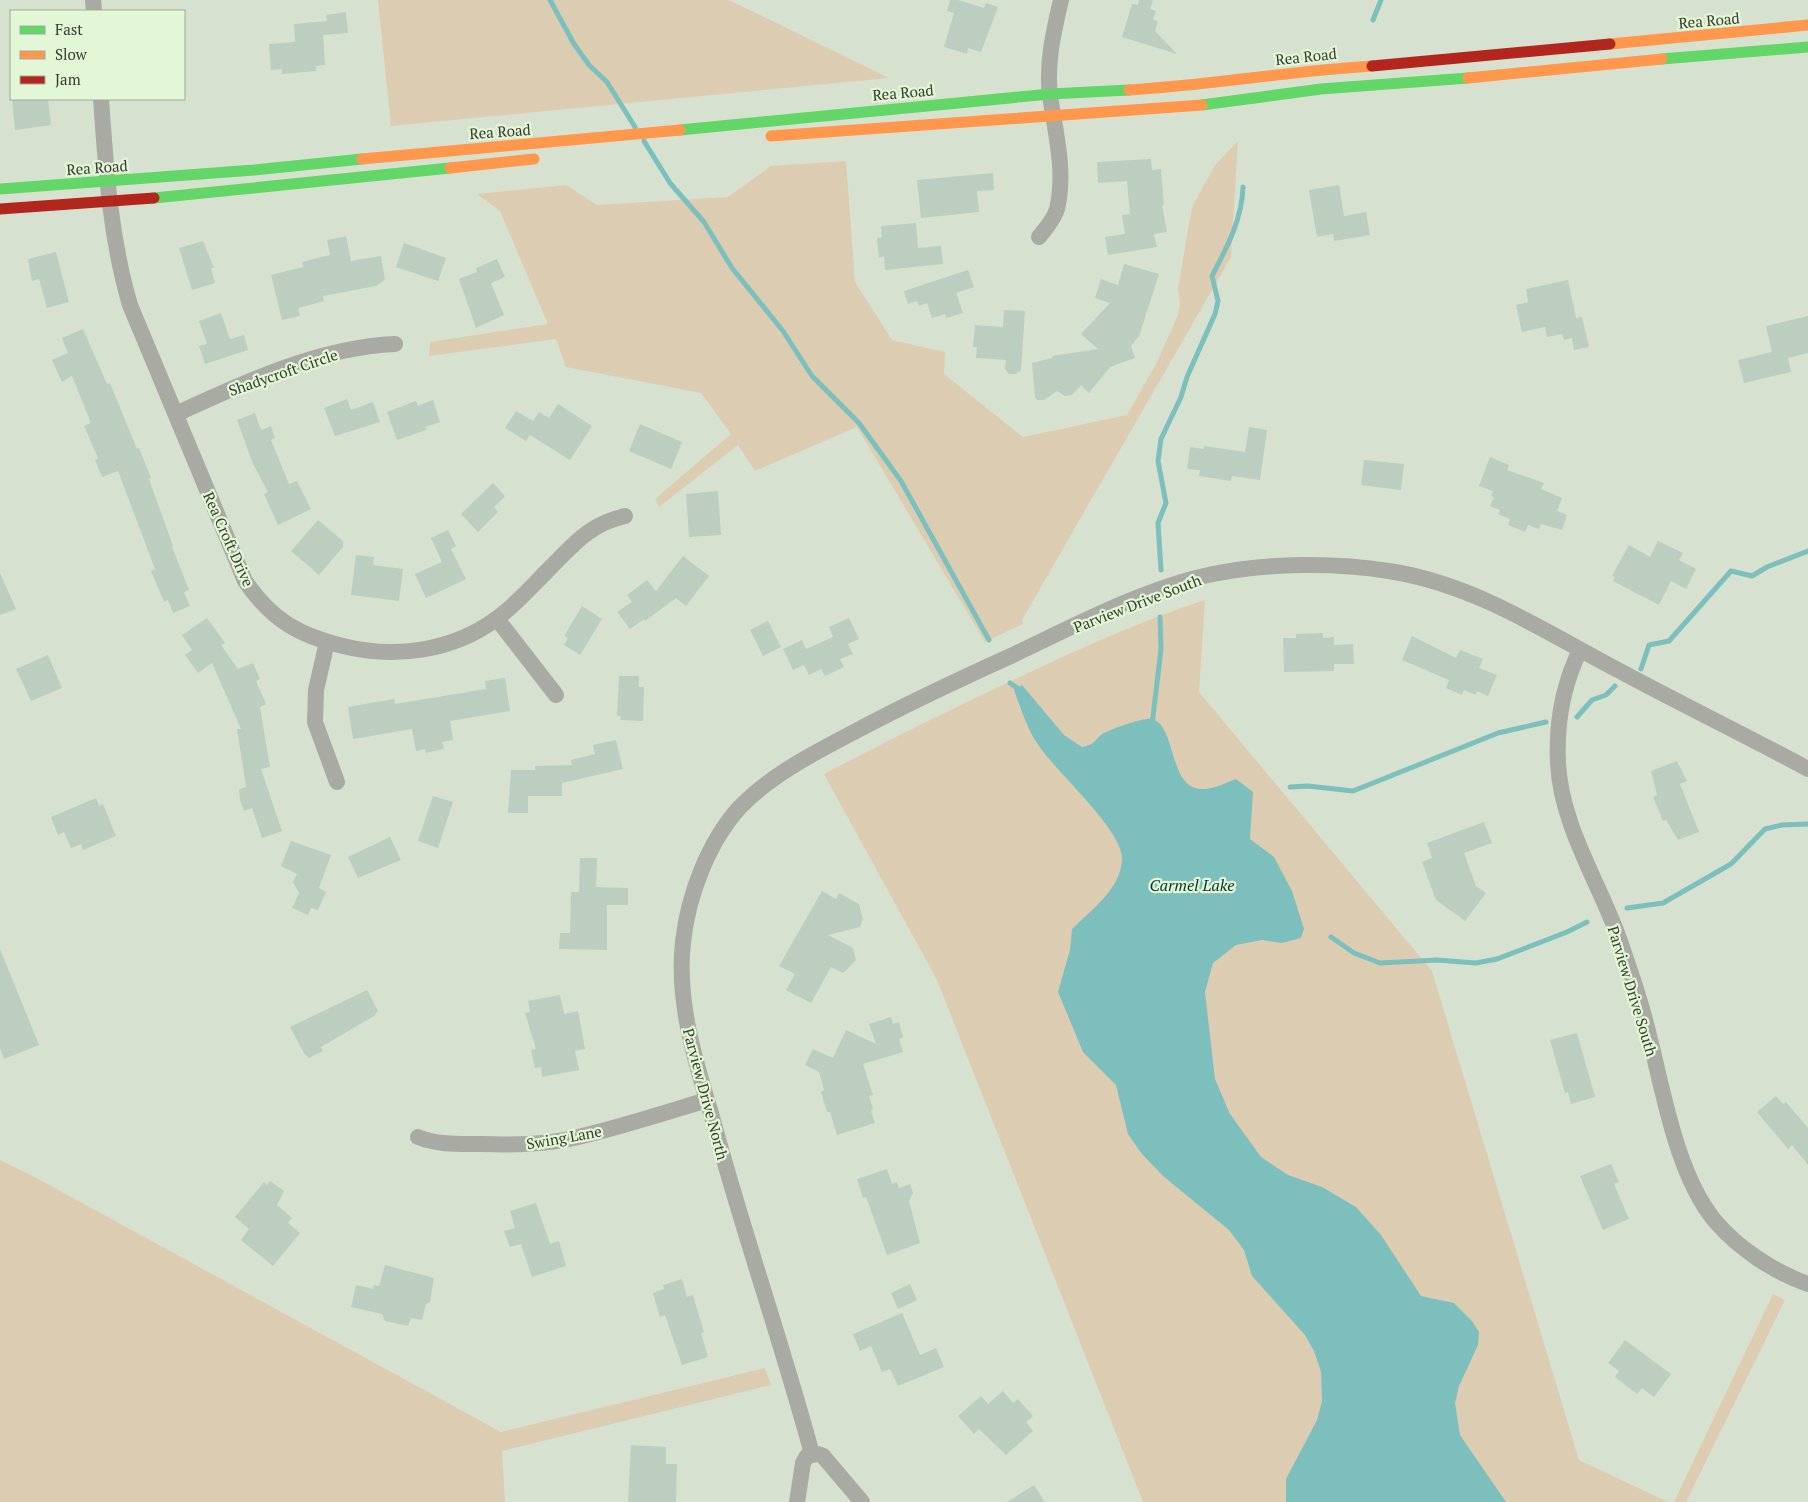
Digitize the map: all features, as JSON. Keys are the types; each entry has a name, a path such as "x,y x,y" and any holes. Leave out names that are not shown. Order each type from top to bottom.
{"main road":[{"name":"Rea Road","path":"0,190 244,171 448,150 566,141 1050,94 1180,87 1319,69 1418,62 1808,25"},
{"path":"763,137 1182,108 1321,89 1420,83 1537,70 1808,47"},
{"name":"Rea Road","path":"0,209 162,197 544,158"}],"street":[{"path":"1039,237 1057,210 1060,172 1055,117 1050,94 1050,58 1061,0"},
{"name":"Rea Croft Drive","path":"101,100 109,200 119,266 130,305 245,581 259,601 286,625 326,642 349,648 383,652 423,650 451,642 479,630 497,618 588,531 609,520 624,516"},
{"name":"Shadycroft Circle","path":"176,414 237,386 291,366 372,345 395,344"},
{"name":"Parview Drive South","path":"797,764 908,704 1068,629 1136,600 1212,574 1257,568 1332,566 1359,567 1421,577 1486,600 1808,769"},
{"path":"497,618 556,695"},
{"path":"326,642 314,701 315,722 337,782"},
{"name":"Parview Drive South","path":"1580,650 1568,676 1559,728 1558,763 1562,790 1572,824 1611,918 1637,992 1672,1126 1689,1176 1715,1221 1726,1232 1767,1264 1789,1277 1808,1284"},
{"name":"Parview Drive North","path":"797,764 767,784 733,816 708,858 689,908 683,943 684,1008 724,1164 794,1386 810,1455"},
{"name":"Swing Lane","path":"418,1137 429,1142 472,1144 518,1145 555,1141 620,1126 707,1100"},
{"path":"797,1502 803,1463 810,1455 823,1456 862,1502"}],"shaded area":[{"path":"378,0 729,0 889,78 391,126"},
{"path":"1238,141 1231,257 1022,620 1023,624 985,642 857,427 755,471 738,445 659,507 655,499 731,434 701,393 566,367 556,339 429,356 430,342 548,324 500,211 477,194 566,185 597,205 728,197 771,166 846,161 855,282 892,340 945,352 944,374 1023,437 1127,415 1156,364 1178,315 1180,303 1178,289 1192,207 1215,165"},
{"path":"1205,600 1199,692 1432,971 1579,1460 1668,1502 1143,1502 937,980 824,774 923,723 1068,654 1113,634"},
{"path":"0,1160 29,1174 501,1432 765,1368 771,1385 502,1451 505,1502 0,1502"},
{"path":"1773,1294 1785,1300 1686,1502 1674,1502"}],"water":[{"name":"Carmel Lake","path":"1022,685 1064,735 1082,747 1093,743 1104,733 1114,729 1135,721 1152,719 1160,724 1166,733 1178,769 1192,787 1207,789 1236,779 1253,792 1250,839 1274,857 1292,891 1304,929 1301,938 1282,943 1262,940 1236,945 1213,963 1205,992 1215,1079 1230,1114 1261,1157 1288,1175 1322,1187 1356,1207 1381,1235 1421,1296 1454,1303 1472,1321 1479,1332 1478,1345 1459,1386 1455,1403 1460,1435 1506,1502 1286,1502 1286,1479 1317,1420 1322,1401 1321,1372 1314,1351 1305,1335 1252,1276 1244,1250 1229,1230 1163,1176 1142,1154 1128,1134 1116,1085 1083,1052 1058,992 1070,950 1072,929 1111,889 1120,870 1122,859 1119,846 1111,832 1035,740 1014,690"}],"building":[{"path":"950,0 958,0 984,8 986,3 998,7 981,52 968,48 967,54 944,47 954,13 947,11"},
{"path":"1139,0 1153,0 1150,9 1156,11 1153,20 1158,21 1155,31 1177,54 1122,37 1132,4 1138,5"},
{"path":"346,12 348,33 323,35 325,65 316,66 316,71 282,74 282,69 271,70 269,44 295,42 294,24 327,21 326,15"},
{"path":"12,100 48,100 51,125 15,130"},
{"path":"1151,159 1152,170 1161,169 1164,205 1162,205 1167,232 1154,234 1157,247 1108,255 1105,237 1125,234 1122,215 1130,214 1127,181 1098,183 1097,162"},
{"path":"993,173 994,190 977,191 979,212 921,218 917,180"},
{"path":"1339,185 1344,216 1366,212 1370,235 1334,241 1333,234 1317,237 1309,190"},
{"path":"916,223 918,248 941,246 943,264 885,270 884,256 879,258 877,238 882,237 881,226"},
{"path":"346,236 351,261 381,256 385,280 376,286 323,296 324,301 298,308 300,316 282,320 271,275 303,267 302,262 330,255 327,240"},
{"path":"203,241 214,268 211,268 215,283 192,290 179,248"},
{"path":"404,243 446,258 438,281 396,267"},
{"path":"56,252 69,302 47,308 39,279 32,281 28,259"},
{"path":"497,259 505,277 491,283 504,315 476,328 459,279 477,272 476,268"},
{"path":"1124,264 1159,274 1139,336 1131,346 1135,358 1110,367 1089,393 1081,385 1072,395 1065,396 1057,391 1044,400 1037,400 1035,397 1032,363 1052,358 1052,356 1098,349 1081,334 1110,303 1095,298 1101,279 1118,285"},
{"path":"968,270 974,287 956,293 963,313 946,318 945,314 932,318 927,303 919,306 917,301 908,304 904,291"},
{"path":"1568,280 1576,318 1582,317 1589,347 1574,350 1572,338 1564,340 1562,334 1547,337 1545,327 1522,332 1516,305 1528,302 1526,289"},
{"path":"1004,310 1025,311 1021,370 1016,374 1009,374 1005,369 1006,360 976,358 977,347 973,347 975,325 1003,327"},
{"path":"221,313 230,339 244,335 248,350 205,364 199,346 207,344 199,321"},
{"path":"1808,316 1808,353 1788,358 1791,372 1744,383 1738,360 1772,352 1766,326"},
{"path":"83,329 107,384 110,383 137,449 139,448 151,478 149,479 172,547 189,590 184,592 190,606 173,613 168,600 164,602 151,571 155,569 118,471 102,477 95,460 98,458 84,426 91,423 72,376 62,382 52,360 68,353 62,338"},
{"path":"347,399 351,410 373,402 380,422 335,436 324,408"},
{"path":"433,400 440,422 425,427 426,430 397,440 387,412 416,401 418,406"},
{"path":"558,404 592,426 570,460 530,435 526,441 505,428 516,411 533,421 539,412 549,418"},
{"path":"255,413 261,430 271,426 275,438 271,440 289,484 297,481 311,509 278,525 264,494 268,492 253,464 237,420"},
{"path":"640,424 682,442 671,469 629,451"},
{"path":"1249,427 1267,430 1260,480 1232,476 1231,481 1199,476 1200,470 1187,469 1190,447 1204,449 1204,446 1245,452"},
{"path":"1490,457 1509,465 1507,470 1544,483 1541,489 1562,498 1557,511 1567,515 1562,530 1541,524 1539,529 1528,525 1525,532 1508,525 1510,519 1498,514 1500,510 1490,506 1494,497 1491,496 1493,491 1479,486"},
{"path":"1364,460 1404,464 1401,490 1361,485"},
{"path":"493,483 505,496 494,507 498,512 478,532 461,514"},
{"path":"718,491 721,535 689,537 686,494"},
{"path":"318,520 343,541 343,547 319,575 291,551"},
{"path":"448,530 456,546 451,549 466,579 426,598 415,574 442,562 431,538"},
{"path":"1658,541 1683,553 1679,560 1696,569 1686,589 1671,581 1659,605 1613,581 1615,577 1612,576 1629,545 1650,557"},
{"path":"356,555 374,557 373,565 403,569 399,601 351,595"},
{"path":"683,556 709,576 686,606 676,598 645,621 644,619 630,629 617,612 632,602 627,595 647,580 656,591"},
{"path":"0,573 16,609 0,615"},
{"path":"582,606 602,619 580,655 564,645 568,638 564,636"},
{"path":"207,618 225,643 221,645 238,669 253,663 260,679 256,681 266,704 260,707 270,767 261,769 282,831 262,838 252,808 244,811 240,800 239,789 246,787 237,729 241,729 212,663 198,673 185,655 192,650 182,635"},
{"path":"849,618 859,639 848,644 853,654 840,659 844,667 825,676 821,669 809,675 804,665 793,670 783,649 802,640 806,649 833,637 829,627"},
{"path":"768,621 781,647 763,656 750,630"},
{"path":"1323,633 1323,638 1334,637 1334,645 1353,644 1354,664 1334,664 1334,671 1284,672 1283,638 1296,638 1296,634"},
{"path":"1412,636 1456,658 1460,650 1483,659 1479,668 1497,675 1488,696 1477,691 1476,695 1464,690 1462,695 1446,688 1449,680 1402,660"},
{"path":"48,655 62,688 31,701 16,669"},
{"path":"619,676 639,676 639,687 644,687 643,721 620,720 621,716 617,716"},
{"path":"505,678 510,711 450,721 453,740 442,742 444,749 426,753 425,749 416,751 412,729 353,739 348,707 394,699 395,704 486,689 485,681"},
{"path":"616,740 623,769 562,783 562,796 528,796 528,813 508,813 511,770 535,770 535,766 572,765 571,760 595,754 593,745"},
{"path":"1677,761 1687,781 1680,784 1699,832 1678,840 1666,820 1663,821 1653,797 1657,795 1651,771"},
{"path":"433,796 453,802 438,848 418,841"},
{"path":"96,798 99,806 103,804 116,836 83,850 81,844 71,848 64,832 58,835 51,817"},
{"path":"1484,822 1492,843 1464,853 1476,886 1486,893 1465,921 1436,900 1422,862 1432,858 1427,843"},
{"path":"390,837 401,860 358,878 348,857"},
{"path":"291,841 331,855 319,888 326,892 318,910 311,908 308,915 292,908 299,893 293,882 297,874 281,866"},
{"path":"580,858 597,858 596,887 628,888 628,905 607,905 607,950 559,949 560,933 570,933 571,892 579,892"},
{"path":"822,891 836,899 839,893 859,904 863,919 860,927 828,935 853,948 856,960 843,973 831,967 811,1003 786,990 795,974 779,966"},
{"path":"0,949 39,1045 4,1059 0,1048"},
{"path":"367,990 378,1011 374,1016 321,1047 323,1051 309,1058 304,1053 290,1027"},
{"path":"560,995 564,1014 578,1011 585,1049 575,1051 579,1070 542,1077 541,1067 535,1068 531,1050 536,1049 525,1013 530,1012 528,1001"},
{"path":"891,1017 893,1024 899,1022 903,1037 899,1039 903,1052 863,1064 873,1095 869,1096 875,1123 837,1135 821,1092 824,1090 819,1072 805,1065 813,1049 833,1058 846,1030 876,1044 869,1024"},
{"path":"1577,1033 1595,1097 1571,1104 1568,1092 1565,1093 1550,1040"},
{"path":"1776,1096 1783,1104 1786,1102 1808,1128 1808,1165 1792,1145 1788,1149 1757,1112"},
{"path":"1611,1164 1619,1182 1614,1184 1629,1219 1603,1230 1580,1176"},
{"path":"887,1169 892,1184 897,1182 899,1188 910,1184 913,1193 909,1201 920,1243 887,1255 866,1197 863,1198 857,1179"},
{"path":"270,1181 284,1191 277,1205 292,1218 288,1223 300,1233 273,1266 241,1240 249,1229 235,1217 264,1182 267,1185"},
{"path":"536,1203 550,1244 559,1241 566,1266 532,1277 521,1244 510,1247 504,1231 515,1228 510,1211"},
{"path":"385,1265 434,1278 430,1302 426,1304 422,1320 411,1318 408,1326 385,1321 382,1314 351,1307 356,1285 373,1289 374,1285 379,1286"},
{"path":"682,1279 687,1297 693,1295 704,1332 701,1333 708,1357 682,1365 665,1315 660,1317 653,1293 664,1289 663,1285"},
{"path":"910,1284 917,1300 898,1309 891,1293"},
{"path":"902,1313 920,1355 936,1348 944,1367 898,1386 890,1369 882,1372 871,1346 860,1351 853,1334"},
{"path":"1625,1340 1671,1374 1654,1397 1642,1388 1637,1394 1615,1377 1619,1371 1608,1363"},
{"path":"1003,1391 1013,1403 1018,1399 1033,1416 1026,1422 1033,1431 1006,1455 979,1429 974,1434 958,1416 981,1396 988,1404"},
{"path":"631,1445 666,1447 666,1464 677,1464 676,1502 628,1502"},
{"path":"1034,1485 1045,1502 1007,1502"}],"waterway":[{"path":"550,0 574,44 589,65 607,82 635,127"},
{"path":"1373,20 1381,0"},
{"path":"644,141 670,183 704,222 732,268 783,331 812,376 859,423 901,481 989,640"},
{"path":"1161,570 1158,523 1166,503 1158,461 1161,439 1181,397 1187,377 1215,314 1218,301 1212,276 1237,222 1243,187"},
{"path":"1641,669 1649,645 1669,641 1731,571 1752,576 1767,567 1808,551"},
{"path":"1152,725 1161,649 1160,617"},
{"path":"1010,683 1020,690"},
{"path":"1577,717 1592,700 1606,695 1615,686"},
{"path":"1290,787 1308,786 1353,791 1498,733 1546,722"},
{"path":"1627,908 1663,903 1731,864 1765,829 1782,825 1808,824"},
{"path":"1331,937 1354,953 1380,963 1437,960 1476,963 1497,959 1567,932 1587,922"}],"traffic: fast":[{"path":"1662,59 1808,47"},
{"path":"1202,105 1321,89 1468,78"},
{"path":"680,130 1050,94 1129,90"},
{"path":"0,189 254,170 362,159"},
{"path":"154,198 450,168"}],"traffic: slow":[{"path":"1610,44 1808,25"},
{"path":"1468,78 1662,59"},
{"path":"1129,90 1372,66"},
{"path":"771,136 1202,105"},
{"path":"362,159 680,130"},
{"path":"450,168 534,159"}],"traffic: jam":[{"path":"1372,66 1610,44"},
{"path":"0,209 154,198"}]}
